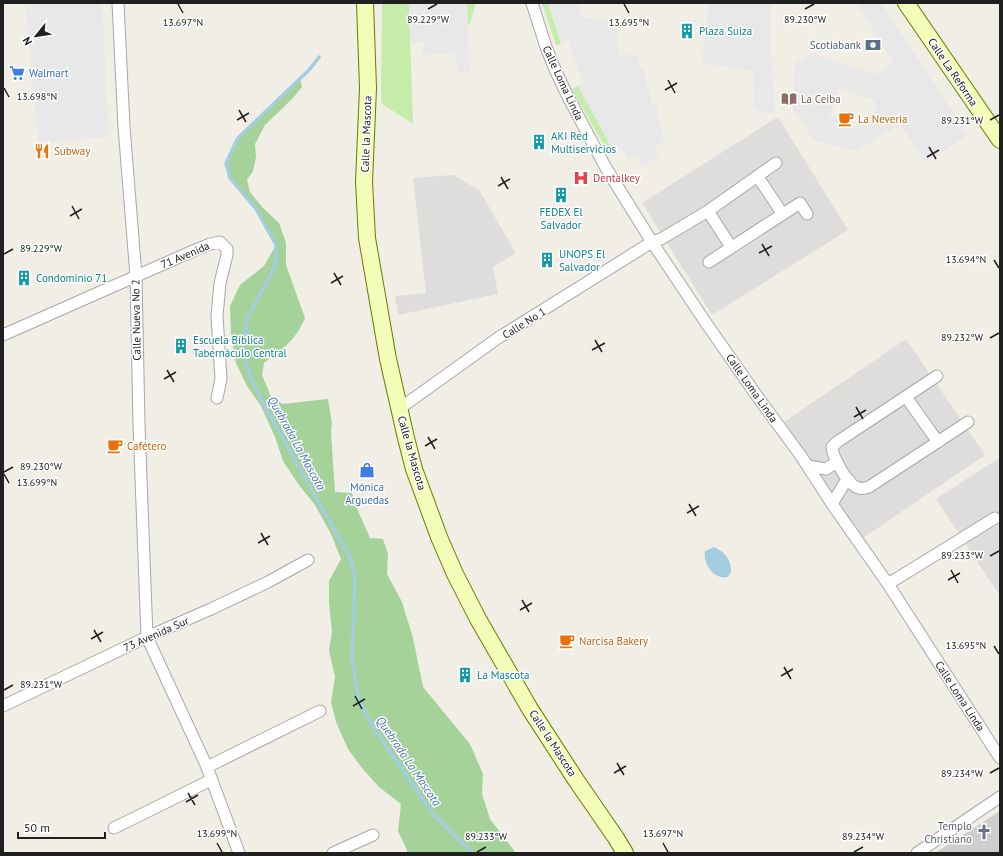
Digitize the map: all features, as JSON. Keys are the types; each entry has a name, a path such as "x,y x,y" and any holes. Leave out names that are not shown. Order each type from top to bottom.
{"main road":[{"name":"Calle la Mascota","path":"365,3 368,88 364,182 367,238 388,359 414,469 439,536 478,619 530,709 625,853"},
{"name":"Calle La Reforma","path":"906,3 1000,140"}],"street":[{"name":"Calle Nueva No 2","path":"118,3 124,127 136,276 139,426 147,637"},
{"name":"Calle Loma Linda","path":"532,3 546,47 566,93 606,168 652,242 706,323 808,466 832,504 888,584 1000,758"},
{"name":"Calle No 1","path":"399,409 498,338 652,242 661,239 708,210 758,177 776,163"},
{"path":"758,177 782,213"},
{"path":"709,262 782,213 800,203 807,214"},
{"path":"708,210 731,247"},
{"name":"71 Avenida","path":"3,335 210,244 220,242 227,249 227,255 220,283 217,316 221,379 217,398"},
{"path":"937,376 837,442 832,447 833,454 837,462 849,480 854,486 860,489 868,487 968,422"},
{"path":"906,397 938,442"},
{"path":"808,466 826,469 837,462"},
{"path":"832,504 844,484 849,480"},
{"path":"888,584 995,518"},
{"name":"73 Avenida Sur","path":"3,706 147,637 268,582 308,560"},
{"path":"147,637 206,767 239,853"},
{"path":"206,767 320,711"},
{"path":"114,828 211,780"},
{"path":"917,853 1000,797"},
{"path":"333,853 373,835"}],"shaded area":[{"path":"25,3 102,3 109,137 38,142"},
{"path":"409,3 467,3 469,73 458,73 455,53 423,55 423,42 410,43"},
{"path":"548,3 577,3 581,15 585,18 617,20 619,55 638,55 640,68 643,68 652,104 656,103 664,144 660,142 655,147 657,153 661,155 642,166 636,156 628,160 618,145 612,148 578,86 584,82 579,72 569,40 561,44"},
{"path":"709,3 771,3 771,51 775,114 755,110 753,71 702,63"},
{"path":"856,3 881,3 968,135 925,162 900,124 856,151 813,140 793,108 795,64 812,53 876,74 894,63","holes":["838,89 874,100 877,110 855,126 830,117"]},
{"path":"778,117 848,230 712,315 642,203"},
{"path":"453,175 479,190 516,253 493,267 498,294 398,315 395,296 426,293 413,178"},
{"path":"906,339 985,455 863,538 784,422"},
{"path":"999,458 1000,460 1000,596 936,499"},
{"name":"Templo Christiano","path":"1000,811 1000,853 935,853"}],"green space":[{"path":"382,3 409,3 413,124 381,103"},
{"path":"467,3 476,3 468,25"},
{"path":"542,3 548,3 561,44 556,45"},
{"path":"300,78 302,87 292,99 265,125 255,144 256,157 253,171 247,180 250,192 263,208 279,223 286,243 286,265 305,318 293,338 264,363 262,375 272,399 283,404 328,399 332,423 331,433 335,492 352,493 370,538 383,539 388,554 387,574 402,602 413,638 423,687 470,744 483,774 482,794 490,819 516,853 407,853 398,831 401,804 379,787 362,768 348,749 336,722 331,702 335,677 329,650 332,632 329,603 329,581 341,559 331,534 315,505 283,461 275,437 261,406 247,386 236,363 231,335 230,306 240,285 264,266 276,245 256,209 230,178 226,163 238,138"},
{"path":"578,86 612,148 607,151 572,89"}],"water":[{"path":"714,547 727,556 729,560 731,572 728,577 714,574 708,566 705,551"}],"waterway":[{"name":"Quebrada La Mascota","path":"319,57 310,69 238,138 226,163 230,178 256,209 276,245 275,266 247,319 243,350 251,379 263,403 350,558 355,578 352,659 359,700 371,724 433,814 472,853"}],"place":[{"name":"Plaza Suiza","path":"687,31"},
{"name":"Scotiabank","path":"873,45"},
{"name":"Walmart","path":"17,73"},
{"name":"La Ceiba","path":"789,99"},
{"name":"La Neveria","path":"846,119"},
{"name":"AKI Red Multiservicios","path":"539,142"},
{"name":"Subway","path":"42,151"},
{"name":"Dentalkey","path":"581,178"},
{"name":"FEDEX El Salvador","path":"561,195"},
{"name":"UNOPS El Salvador","path":"547,260"},
{"name":"Condominio 71","path":"24,278"},
{"name":"Escuela Bíblica Tabernáculo Central","path":"181,346"},
{"name":"Cafétero","path":"115,446"},
{"name":"Mónica Arguedas","path":"367,470"},
{"name":"Narcisa Bakery","path":"567,641"},
{"name":"La Mascota","path":"465,675"},
{"name":"Templo Christiano","path":"984,832"}]}
